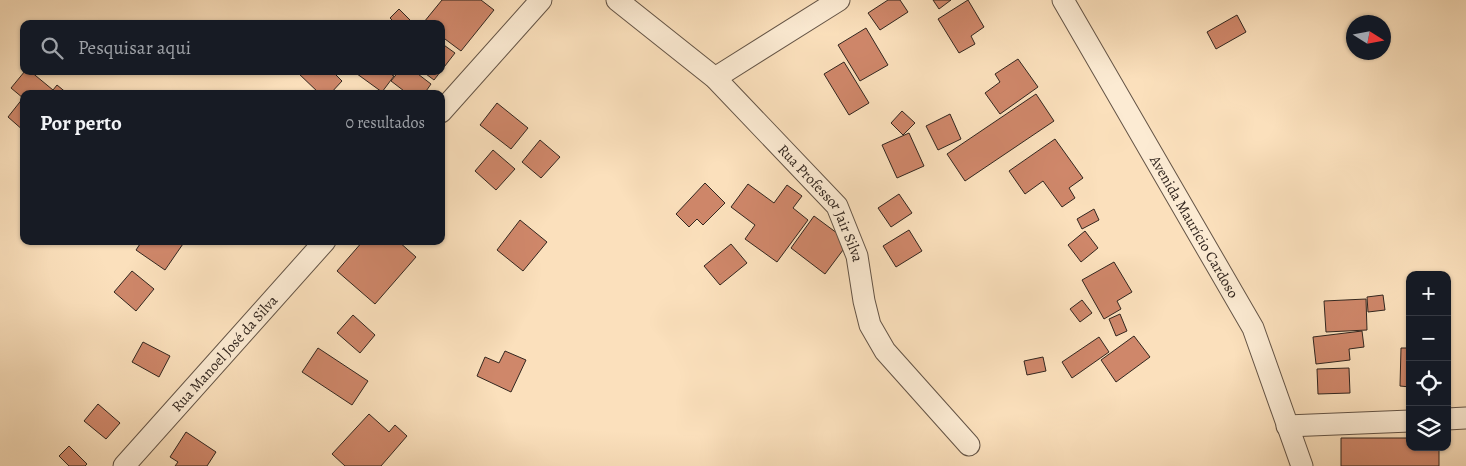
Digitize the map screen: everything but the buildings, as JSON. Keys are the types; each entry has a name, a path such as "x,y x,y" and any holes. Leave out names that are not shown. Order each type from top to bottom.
{"street":[{"path":"445,108 541,0"},
{"name":"Rua Professor Jair Silva","path":"616,0 715,78 837,206 857,256 864,301 873,331 885,351 970,445"},
{"path":"715,78 839,0"},
{"name":"Avenida Maurício Cardoso","path":"1063,0 1253,328 1302,466"},
{"name":"Rua Manoel José da Silva","path":"124,466 321,245"},
{"path":"1451,419 1466,418"},
{"path":"1287,426 1406,421"}]}
